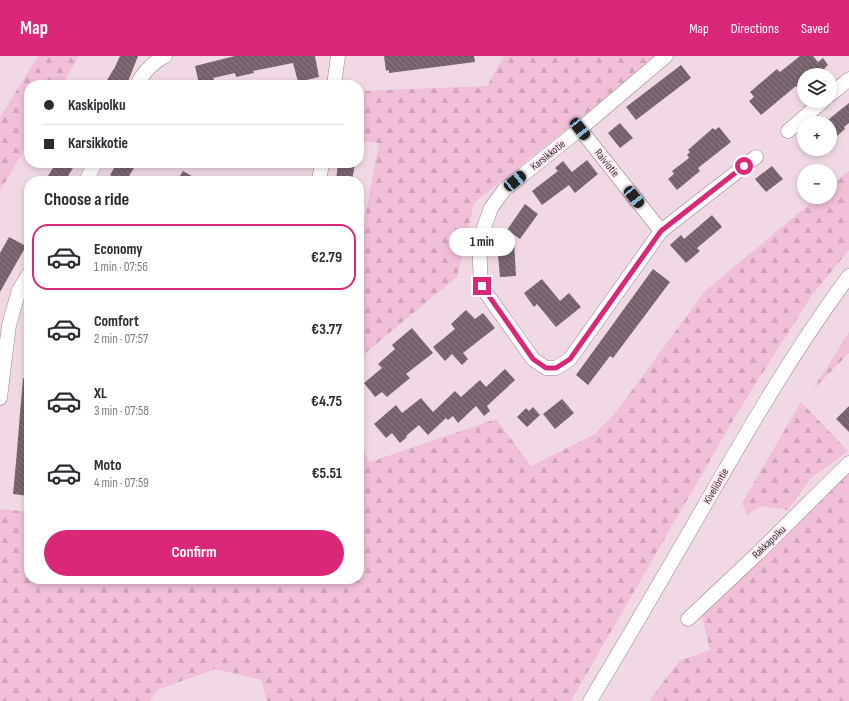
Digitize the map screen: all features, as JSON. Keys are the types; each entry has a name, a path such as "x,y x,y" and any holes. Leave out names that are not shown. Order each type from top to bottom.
{"street":[{"path":"140,80 156,60 165,56"},
{"path":"335,80 338,56"},
{"name":"Karsikkotie","path":"661,231 570,359 556,368 546,368 533,359 482,286 479,241 491,208 504,190 580,129 666,56"},
{"path":"837,89 849,79"},
{"path":"788,131 816,108"},
{"name":"Raiviotie","path":"580,129 661,231"},
{"path":"661,231 756,157"},
{"name":"Kiveliöntie","path":"590,701 756,416 819,316 849,276"},
{"path":"0,398 9,325 19,290 24,282"},
{"name":"Rakkapolku","path":"688,619 757,554 849,463"}],"green space":[{"path":"38,56 79,56 65,80 24,80 24,150 0,191 0,117"},
{"path":"504,56 658,56 474,203 457,277 364,354 364,222 379,143 364,142 364,91 487,86"},
{"path":"849,171 849,250 812,295 736,415 571,701 267,701 261,680 215,669 157,690 150,701 0,701 0,509 24,511 24,584 364,584 364,453 370,462 496,419 531,466 595,434 616,412 705,291 810,204 837,204 837,181"},
{"path":"849,332 849,353 812,391"},
{"path":"801,402 848,451 811,478 788,510 761,506 747,515 742,503"},
{"path":"849,473 849,701 649,701 679,661 710,650 701,612"}],"building":[{"path":"120,56 138,56 128,80 107,80"},
{"path":"235,56 315,56 319,77 306,80 297,80 293,63 253,71 254,73 236,77 235,73 213,78 214,80 198,80 195,66"},
{"path":"384,56 474,56 475,62 389,73 389,70 386,71"},
{"path":"800,56 813,56 818,62 823,58 828,65 825,68 797,68 797,87 796,86 761,115 749,101 754,97 750,92 777,69 780,72"},
{"path":"681,65 691,78 636,120 626,107"},
{"path":"849,103 849,123 837,136 837,116 833,116"},
{"path":"620,123 633,138 620,148 608,133"},
{"path":"719,127 731,142 698,168 700,171 677,190 668,179 674,174 672,171 689,158 687,155 690,152 688,150 713,128 715,130"},
{"path":"587,160 598,174 575,193 569,185 542,205 532,191 558,171 555,168 563,161 572,172"},
{"path":"772,166 783,179 766,192 755,179"},
{"path":"53,168 73,168 68,176 48,176"},
{"path":"114,168 134,168 129,176 110,175"},
{"path":"337,168 354,168 353,176 337,176"},
{"path":"183,171 192,176 180,176"},
{"path":"525,204 538,214 520,239 507,230"},
{"path":"712,215 722,227 697,248 700,251 686,263 670,245 681,235 684,239"},
{"path":"9,237 24,245 24,250 0,292 0,253"},
{"path":"514,242 516,276 500,277 497,244"},
{"path":"653,269 670,282 613,358 610,356 588,385 576,375"},
{"path":"542,279 560,301 569,293 581,307 556,327 537,304 534,307 524,293"},
{"path":"466,310 475,319 483,313 495,328 463,353 468,359 462,365 452,354 445,361 433,347 455,329 451,324"},
{"path":"412,328 433,353 406,374 410,378 387,397 382,392 375,397 364,383 382,368 378,364 395,349 392,345"},
{"path":"505,369 515,380 487,406 490,411 484,416 476,406 458,423 453,416 448,420 446,418 428,435 419,425 400,443 392,433 386,438 374,424 396,405 402,413 421,398 433,412 455,391 461,397 480,380 486,387"},
{"path":"23,378 24,495 13,494"},
{"path":"562,399 574,413 555,429 543,414"},
{"path":"849,406 849,432 836,419"},
{"path":"533,407 540,415 527,427 517,417 526,408 529,411"}],"route":[{"path":"482,286 533,359 546,368 556,368 570,359 661,231 744,166"}]}
